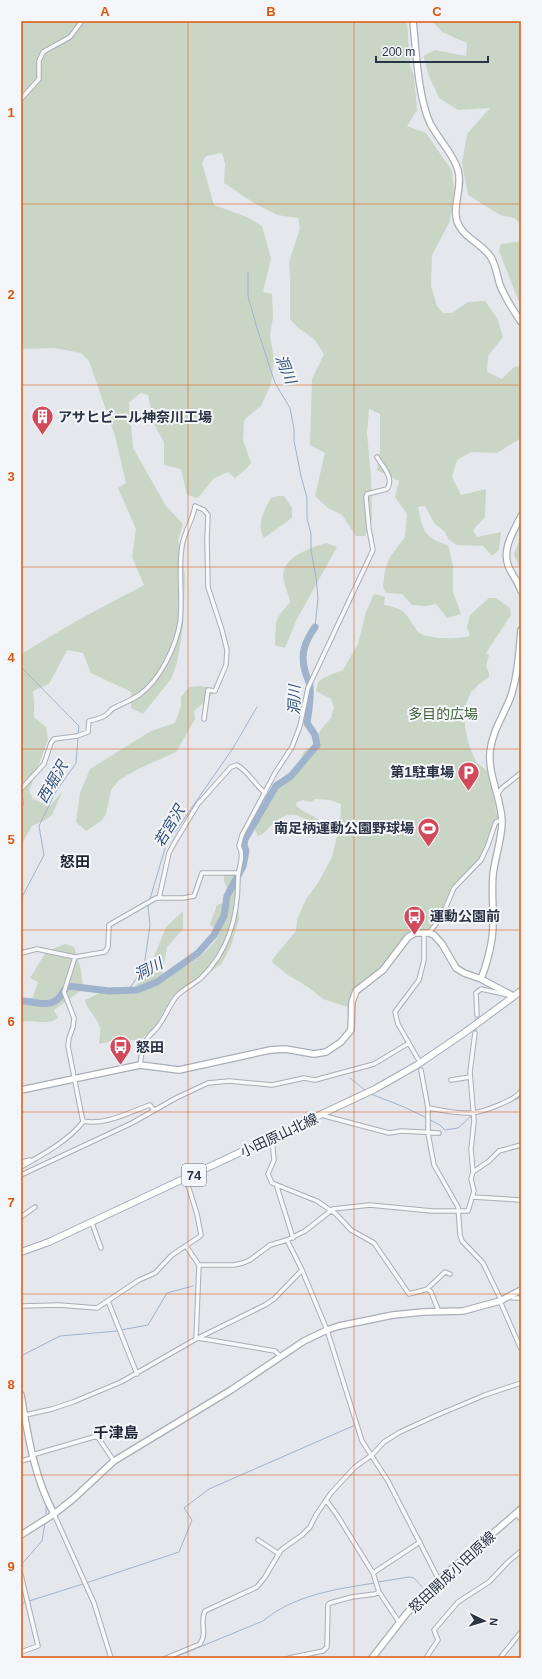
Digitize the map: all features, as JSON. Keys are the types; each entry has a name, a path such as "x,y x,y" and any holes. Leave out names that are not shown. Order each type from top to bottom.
{"main road":[{"name":"小田原山北線","path":"21,1252 49,1242 186,1179 321,1115 407,1072 518,994"}],"street":[{"path":"21,99 39,79 39,61 43,52 70,37 82,21"},
{"path":"413,21 424,108 430,124 457,167 460,179 460,190 456,208 457,220 463,232 487,252 491,258 505,296 521,322"},
{"path":"140,1065 143,1047 147,1039 160,1024 169,1006 178,995 199,979 210,968 221,954 228,940 237,908 238,873 242,852 240,846 242,835 266,793 275,773 292,747 300,726 308,688 373,550 366,497 367,494 387,489 390,481 377,457"},
{"path":"21,789 44,764 51,743 54,739 76,736 88,732 88,721 107,715 111,710 140,694 154,680 167,659 176,644 180,622 182,546 185,534 194,516 195,506 204,510 208,515 208,587 227,650 226,665 215,691 208,690 204,719"},
{"path":"521,516 509,540 506,556 507,564 521,590"},
{"path":"481,979 492,938 493,873 502,820 500,804 491,768 491,747 495,730 515,681 521,630"},
{"path":"159,898 169,854 176,840 198,804 231,767 237,765 242,768 256,786 266,793"},
{"path":"497,794 502,788 521,773"},
{"path":"418,1059 398,1024 395,1012 419,980 424,960 426,932 442,916 457,884 481,860 496,822 502,820"},
{"path":"21,953 37,949 75,957 105,952 108,947 109,925 156,898 183,898 194,896 202,873 238,873"},
{"path":"21,1090 140,1065 179,1070 270,1050 285,1049 314,1054 326,1052 342,1042 351,1030 352,1002 356,991 384,970 408,937 415,933 426,932 434,935 442,944 456,968 464,973 518,994"},
{"path":"21,1167 77,1130 83,1121 68,1046 74,1018 64,992 75,957"},
{"path":"476,1015 476,993 481,988 502,995 518,994"},
{"path":"199,1265 234,1265 243,1263 250,1260 270,1245 293,1238 306,1231 330,1210 370,1205 458,1212 468,1211 474,1188 471,1179 473,1172 471,1149 474,1121 470,1077 475,1033"},
{"path":"21,1175 132,1123 154,1110 208,1084 229,1081 272,1086 304,1078 315,1080 374,1064 409,1043"},
{"path":"421,1070 428,1108 428,1133 434,1165 457,1203 460,1235 462,1241 483,1263 521,1349"},
{"path":"451,1080 470,1077"},
{"path":"428,1108 473,1113 498,1105 516,1096 521,1091"},
{"path":"83,1121 93,1123 114,1118 150,1105 154,1110"},
{"path":"321,1115 389,1133 402,1131 439,1133"},
{"path":"272,1138 274,1160 268,1174 272,1184 312,1198 330,1210 351,1230 377,1245 409,1294 427,1289 445,1272 450,1274"},
{"path":"473,1172 490,1161 499,1151 521,1145"},
{"path":"21,1162 35,1158"},
{"path":"21,1306 59,1305 94,1309 139,1280 155,1273 172,1255 199,1237 201,1231 186,1179"},
{"path":"277,1187 293,1238"},
{"path":"472,1197 521,1200"},
{"path":"21,1217 35,1207"},
{"path":"92,1222 101,1248"},
{"path":"287,1240 302,1270 327,1330 362,1441 388,1481 439,1580"},
{"path":"186,1246 199,1265 197,1339"},
{"path":"22,1416 73,1402 137,1374 197,1339 270,1302 302,1270"},
{"path":"427,1289 431,1292 439,1312"},
{"path":"21,1535 54,1514 73,1499 114,1461 231,1390 293,1347 327,1330 405,1313 463,1311 500,1300 521,1290"},
{"path":"511,1295 513,1298 521,1298"},
{"path":"108,1301 121,1330 137,1374"},
{"path":"197,1339 274,1351 280,1356"},
{"path":"166,1658 200,1644 205,1631 202,1620 205,1611 257,1587 265,1578 281,1550 302,1536 310,1527 326,1500 355,1467 372,1455 384,1442 400,1432 485,1395 521,1383"},
{"path":"21,1395 22,1416 32,1456 43,1490 94,1603 111,1658"},
{"path":"21,1462 32,1456 97,1436 114,1461"},
{"path":"326,1500 338,1515 373,1573 379,1592 399,1622"},
{"name":"怒田開成小田原線","path":"372,1658 399,1622 439,1580 521,1509"},
{"path":"516,1514 521,1519"},
{"path":"258,1540 279,1554"},
{"path":"373,1573 420,1542"},
{"path":"426,1658 438,1640 434,1630 458,1602 489,1582 521,1551"},
{"path":"21,1575 38,1646 21,1652"},
{"path":"289,1658 323,1651 327,1647 328,1605 330,1603 352,1597 376,1594 379,1592"},
{"path":"500,1658 521,1632"}],"green space":[{"path":"21,21 407,21 410,65 414,76 417,110 407,126 426,133 452,171 454,191 450,221 432,255 431,286 437,306 443,313 452,313 468,302 485,301 497,318 503,337 488,356 487,372 502,379 514,367 521,366 521,438 497,453 471,452 457,460 452,477 461,495 486,489 485,517 473,530 477,537 501,532 499,550 492,556 483,546 457,545 448,539 445,532 435,524 425,506 418,507 421,522 429,536 448,545 453,566 453,592 461,614 447,618 436,604 426,606 412,605 402,594 386,593 383,587 385,570 390,557 405,537 407,514 395,497 399,481 377,470 380,452 380,414 369,409 367,433 371,477 372,520 365,536 356,536 342,515 328,508 315,496 325,453 310,445 312,379 324,354 314,339 297,327 290,319 289,262 300,228 298,218 277,215 254,203 224,183 225,164 222,153 206,156 202,163 214,205 247,217 262,226 271,258 263,292 272,294 273,317 270,336 274,359 271,384 261,406 246,418 244,422 243,440 251,463 235,478 228,472 214,478 198,498 187,495 181,469 164,465 164,442 154,424 148,395 141,393 129,402 133,448 166,506 183,524 178,540 185,575 183,627 177,663 171,679 143,714 131,708 131,692 91,673 83,653 67,650 49,684 33,691 34,717 46,727 48,740 29,791 33,799 50,806 62,792 52,815 32,826 24,840 21,850 21,654 80,619 144,585 132,557 136,529 118,488 126,483 115,436 89,361 81,353 54,348 21,349"},
{"path":"432,21 521,21 521,224 514,218 500,215 468,195 462,163 467,134 490,108 458,110 439,98 429,76 423,56 435,50 466,56 467,43 442,32"},
{"path":"521,241 521,307 499,251 501,244"},
{"path":"284,496 292,508 292,518 264,538 261,528 262,518 271,498"},
{"path":"521,536 521,571 514,554"},
{"path":"326,543 337,547 297,619 285,648 275,645 276,622 280,614 290,602 283,573 286,566 290,560 297,555"},
{"name":"多目的広場","path":"374,594 385,597 384,605 402,610 418,632 423,635 436,638 458,638 470,636 467,627 470,615 489,598 496,598 510,608 511,615 486,653 489,655 486,666 489,677 479,684 473,691 472,690 467,701 465,711 466,732 472,753 477,763 486,770 489,776 496,812 499,813 499,818 495,822 482,857 456,884 443,912 429,929 412,932 380,971 355,988 350,1003 351,1008 323,999 308,987 288,975 273,963 272,960 296,931 297,920 306,899 318,883 332,857 340,824 341,804 330,800 315,799 311,802 303,800 297,802 296,805 298,807 319,820 320,824 315,826 299,816 289,815 279,819 264,833 258,836 254,828 278,787 294,778 303,753 313,745 322,728 331,718 334,707 331,699 316,691 318,682 323,678 343,670 358,644 366,612"},
{"path":"201,686 216,689 210,697 194,711 195,719 176,752 136,770 119,780 111,790 106,814 101,821 86,831 76,822 80,793 90,769 151,731 175,723 181,706 181,697 189,687"},
{"path":"224,875 236,875 239,919 231,946 222,963 166,1007 155,1028 140,1040 112,1041 99,1044 100,1028 85,1000 113,987 133,989 148,972 166,927 183,911 183,929 167,947 162,976 177,971 203,954 216,940 219,934 210,924 217,905 223,903 227,888 224,881"},
{"path":"65,944 74,947 81,970 83,989 54,1010 58,1018 53,1021 21,1022 21,1003 33,997 38,982 30,978 46,952"}],"waterway":[{"name":"洞川","path":"248,272 248,296 257,328 275,383 290,408 294,429 294,441 307,498 307,518 311,534 311,550 316,577 318,598 315,627"},
{"name":"洞川","path":"21,1001 45,1004 54,1002 68,986 109,991 137,990 157,982 198,953 214,935 224,916 227,896 243,866 246,851 244,845 245,839 276,786 291,776 317,745 315,735 307,723 310,686 305,673 303,659 304,648 315,627"},
{"name":"西堀沢","path":"21,667 79,726 78,735"},
{"name":"若宮沢","path":"150,899 166,845 233,748 257,707"},
{"name":"西堀沢","path":"21,899 44,855 39,826 55,793 76,763 78,738"},
{"name":"若宮沢","path":"128,991 144,967 150,925 149,904"},
{"path":"350,1078 365,1090"},
{"path":"371,1094 427,1118"},
{"path":"496,1108 521,1097"},
{"path":"430,1120 440,1125 445,1130 458,1128 472,1115"},
{"path":"121,1330 148,1325 167,1293 193,1286"},
{"path":"21,1356 60,1336 118,1331"},
{"path":"86,1583 179,1552 192,1520 184,1508 209,1489 353,1426"},
{"path":"46,1507 46,1516"},
{"path":"21,1565 42,1541 45,1523"},
{"path":"441,1582 453,1581 462,1567"},
{"path":"378,1582 409,1577 414,1578 424,1589 431,1583"},
{"path":"21,1583 25,1602 21,1604"},
{"path":"173,1658 263,1621 275,1612 302,1599 316,1594 375,1583"},
{"path":"29,1601 83,1584"}],"tunnel":[{"path":"475,1033 477,1015"}],"place":[{"name":"アサヒビール神奈川工場","path":"42,436"},
{"name":"第1駐車場","path":"469,792"},
{"name":"南足柄運動公園野球場","path":"429,848"},
{"name":"運動公園前","path":"415,936"},
{"name":"怒田","path":"120,1066"}],"district":[{"name":"怒田","path":"75,861"},
{"name":"千津島","path":"116,1432"}]}
